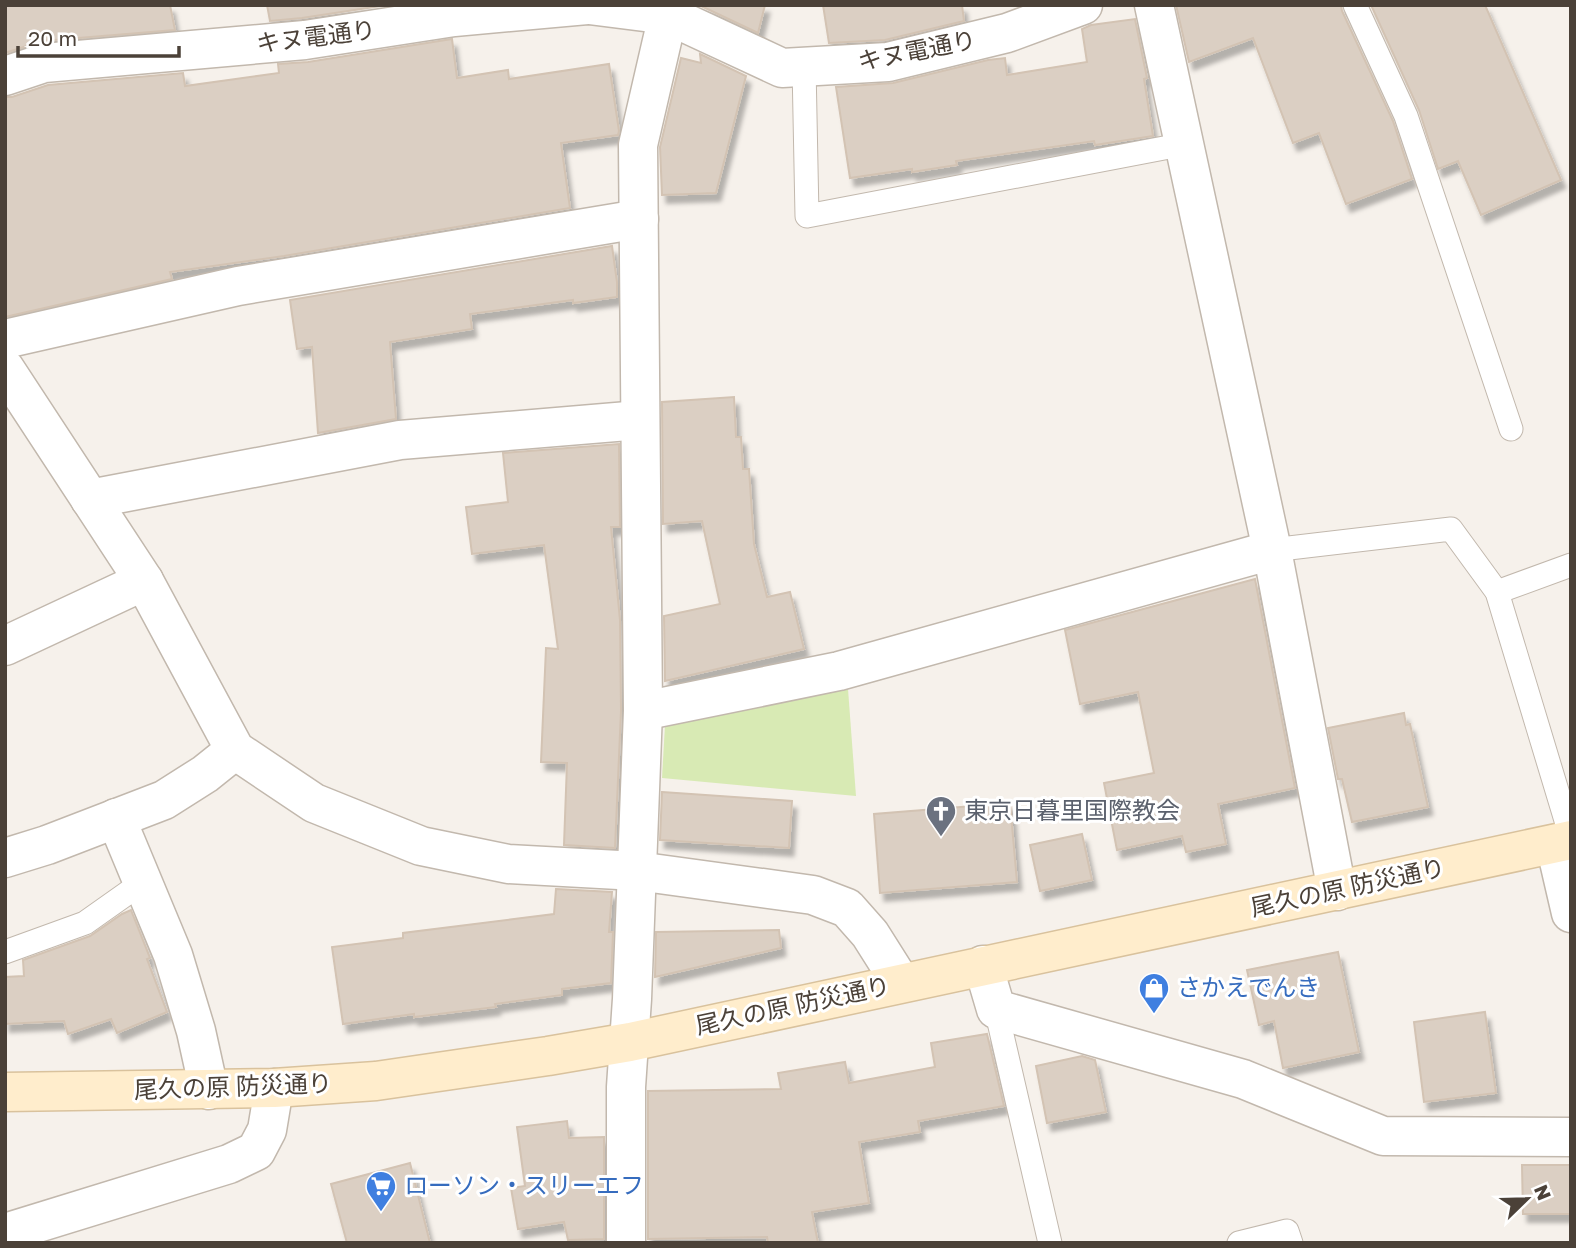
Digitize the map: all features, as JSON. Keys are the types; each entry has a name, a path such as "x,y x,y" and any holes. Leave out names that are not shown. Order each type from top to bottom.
{"street":[{"name":"キヌ電通り","path":"5,76 44,63 305,40 454,18 588,5 668,10 782,68 888,62 1007,33 1083,5"},
{"path":"1154,5 1272,550 1337,891"},
{"path":"626,1243 626,1087 643,710 638,145 668,10"},
{"path":"5,340 238,286 639,219"},
{"path":"5,369 144,581 235,750 314,803 421,846 508,864 637,871 813,895 847,908 870,934 901,983"},
{"path":"90,499 400,440 640,420"},
{"path":"643,710 839,671 1272,550"},
{"path":"5,646 144,581"},
{"path":"5,858 164,800 205,774 235,750"},
{"path":"116,818 173,954 199,1040 209,1090"},
{"path":"1565,840 1571,913"},
{"name":"尾久の原 防災通り","path":"5,1092 274,1088 376,1081 548,1056 630,1042 1565,840"},
{"path":"983,965 996,1009 1243,1079 1383,1136 1571,1137"},
{"path":"5,1233 229,1164 256,1151 267,1130 274,1088"}],"lane":[{"path":"1354,5 1406,116 1511,429"},
{"path":"804,66 807,216 1185,144"},
{"path":"1272,550 1451,529 1497,592 1565,840"},
{"path":"1497,592 1571,565"},
{"path":"5,952 86,923 143,882"},
{"path":"996,1009 1050,1243"},
{"path":"1239,1243 1287,1231 1291,1243"}],"green space":[{"path":"848,689 856,796 662,778 665,725"}],"building":[{"path":"5,5 170,5 175,30 42,41 5,53"},
{"path":"267,5 387,5 270,21"},
{"path":"699,5 765,5 758,33"},
{"path":"823,5 962,5 964,21 885,40 829,43"},
{"path":"1176,5 1341,5 1393,121 1412,179 1346,204 1319,133 1293,143 1253,38 1189,62"},
{"path":"1371,5 1485,5 1561,180 1481,215 1458,161 1438,169 1419,110"},
{"path":"1135,19 1147,78 1144,79 1153,136 1095,145 1094,141 956,161 957,165 912,172 912,169 850,178 836,87 893,83 1005,58 1007,75 1087,62 1082,29 1091,25"},
{"path":"452,39 457,78 508,70 509,79 609,64 618,135 561,143 570,208 284,256 170,272 172,279 5,317 5,97 48,85 183,73 185,86 279,73 278,64 308,62"},
{"path":"700,54 746,76 716,193 662,195 660,147 681,58 701,63"},
{"path":"612,246 617,297 470,314 472,329 390,342 396,419 318,433 312,347 297,349 290,300"},
{"path":"734,397 736,437 741,437 743,469 749,469 754,544 767,597 790,592 804,649 665,681 664,616 720,604 702,521 663,524 662,402"},
{"path":"619,444 620,527 611,527 620,620 621,711 615,848 564,845 567,763 541,762 546,648 558,649 544,545 472,554 466,507 508,502 503,453"},
{"path":"1255,579 1295,788 1218,804 1226,844 1186,852 1182,836 1117,850 1104,783 1154,773 1138,692 1080,704 1065,630"},
{"path":"1404,713 1406,725 1410,724 1428,807 1352,822 1342,779 1338,779 1328,728"},
{"path":"662,792 792,801 789,848 660,840"},
{"path":"1010,803 1017,882 880,893 874,814"},
{"path":"1082,834 1092,880 1040,891 1030,845"},
{"path":"556,889 612,892 609,932 613,932 611,983 562,989 562,995 495,1004 496,1007 343,1024 332,947 403,938 403,933 554,914"},
{"path":"131,910 167,1012 117,1033 111,1019 68,1034 64,1021 5,1024 5,977 24,976 23,960 90,936"},
{"path":"779,930 781,948 655,977 656,932"},
{"path":"1338,952 1359,1052 1283,1068 1274,1021 1259,1025 1247,970"},
{"path":"1485,1012 1496,1093 1424,1102 1414,1022"},
{"path":"987,1034 1004,1106 918,1121 920,1132 859,1142 869,1203 812,1212 818,1243 768,1243 767,1237 648,1239 648,1091 781,1089 778,1073 845,1062 849,1083 935,1067 931,1043"},
{"path":"1082,1056 1095,1060 1106,1112 1047,1123 1036,1066"},
{"path":"567,1121 569,1138 604,1137 604,1239 568,1240 564,1222 518,1229 511,1188 525,1186 517,1127"},
{"name":"ローソン・スリーエフ","path":"410,1163 430,1243 347,1243 331,1184"},
{"path":"1522,1165 1571,1165 1571,1214 1523,1214"}],"place":[{"name":"東京日暮里国際教会","path":"941,838"},
{"name":"さかえでんき","path":"1154,1015"},
{"name":"ローソン・スリーエフ","path":"381,1213"}]}
